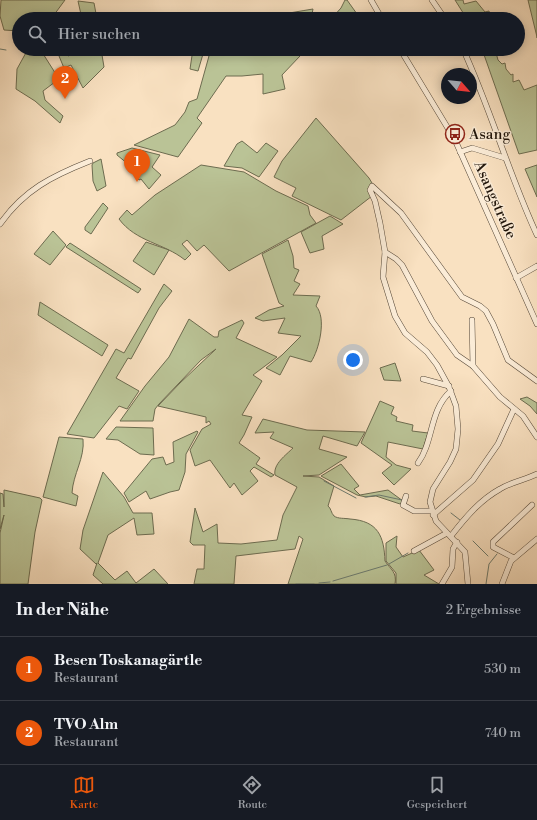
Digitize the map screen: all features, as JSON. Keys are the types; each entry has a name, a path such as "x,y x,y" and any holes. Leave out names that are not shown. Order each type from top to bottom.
{"street":[{"path":"371,0 378,12"},
{"path":"432,0 440,12"},
{"name":"Asangstraße","path":"404,56 450,132 460,152 537,324"},
{"path":"466,56 480,88 505,158 537,235"},
{"path":"460,152 472,148 505,158"},
{"path":"0,224 16,204 30,192 58,176 90,161"},
{"path":"468,584 466,554 457,542 438,524 432,513 430,502 433,489 450,462 456,444 457,413 450,389 434,361 398,324 383,277 384,252 377,210 370,191 372,186 383,198 401,213 462,297 480,306 486,311 508,360 537,381"},
{"path":"384,252 396,259 402,265 436,325 457,355 473,366 500,397 523,416 537,437"},
{"path":"516,278 537,266"},
{"path":"472,320 473,366"},
{"path":"423,379 450,389"},
{"path":"418,463 425,449 435,415 450,389"},
{"path":"406,496 403,505 414,511 432,513 473,480 498,444 514,409"},
{"path":"414,550 449,534 470,512 500,488 522,482 537,474"},
{"path":"514,558 493,547 493,542 532,505"},
{"path":"502,584 514,558 537,539"},
{"path":"442,584 452,567 453,549 457,542"}],"green space":[{"path":"1,0 65,0 56,12 12,12 12,31 4,30 0,16"},
{"path":"345,0 347,0 356,12 337,12"},
{"path":"455,0 463,0 464,4 476,1 485,12 463,12"},
{"path":"528,0 537,0 537,37"},
{"path":"78,1 94,3 96,12 80,12"},
{"path":"313,9 312,12 294,12"},
{"path":"24,56 44,56 59,79 43,91 45,100 63,116 60,123 35,101 16,89 17,69"},
{"path":"59,56 102,56 104,67 83,88 71,65 64,68"},
{"path":"192,56 202,56 198,71 190,69"},
{"path":"209,56 300,56 282,75 285,89 263,94 263,74 226,76 197,118 202,123 178,157 134,145 175,125 185,112 189,102 197,99"},
{"path":"484,56 497,56 498,60 502,64 505,63 506,69 511,75 513,74 513,82 519,80 524,90 537,85 537,150 519,154"},
{"path":"316,118 372,183 372,196 341,220 292,196 296,188 274,177 282,161"},
{"path":"242,141 257,153 266,143 278,151 259,177 242,168 224,166 237,144"},
{"path":"132,148 160,155 152,167 161,175 149,189 141,179 139,180 128,164 117,155 117,153"},
{"path":"101,159 106,186 97,191 93,181 92,165"},
{"path":"201,165 244,172 276,191 308,206 310,215 316,223 229,271 204,245 197,251 187,240 182,244 191,254 185,260 177,254 142,238 126,227 119,219 127,210 132,215 155,195"},
{"path":"537,165 537,197 525,169"},
{"path":"103,203 108,208 91,234 85,230 85,227"},
{"path":"330,216 343,224 322,236 324,249 310,253 301,232"},
{"path":"53,231 66,245 50,265 34,254"},
{"path":"288,240 293,256 294,268 299,270 294,281 300,284 293,295 320,296 316,306 321,318 321,334 317,350 311,362 290,356 280,375 266,368 282,355 301,336 278,333 285,318 263,321 255,318 269,310 284,306 279,303 262,254"},
{"path":"146,242 169,250 154,275 133,261"},
{"path":"70,243 141,289 138,293 66,247"},
{"path":"164,284 172,291 159,308 131,359 128,358 116,378 139,391 127,409 119,406 94,438 67,434 116,349 124,353"},
{"path":"40,302 108,345 102,356 38,315"},
{"path":"189,319 214,337 218,337 219,331 242,320 244,323 236,338 277,357 253,375 262,381 242,415 252,417 239,443 260,458 256,464 274,475 271,477 254,467 250,471 258,481 242,495 234,483 230,488 210,460 195,466 190,450 202,429 211,424 209,421 206,423 206,417 158,406 216,349 201,360 159,404 155,409 153,421 120,421 145,386 169,357"},
{"path":"395,363 401,381 384,380 380,368"},
{"path":"527,397 537,403 537,414 530,406 520,399"},
{"path":"380,401 394,407 391,414 397,417 396,421 413,425 412,431 428,433 423,449 388,442 386,457 396,465 411,469 394,485 382,473 392,465 361,443"},
{"path":"263,419 307,430 365,432 357,446 323,436 319,449 347,457 319,475 303,476 319,477 334,486 328,506 334,516 360,520 378,531 383,544 385,561 394,574 395,584 288,584 303,539 299,536 295,549 236,556 234,584 194,584 197,569 204,569 205,545 193,545 190,542 195,508 203,532 217,524 218,543 241,544 277,540 283,515 297,487 275,475 275,471 278,463 293,448 270,438 274,432 255,433"},
{"path":"116,427 153,428 154,455 140,454 118,440 106,439"},
{"path":"197,431 198,432 186,454 185,472 179,490 150,499 146,491 129,502 124,493 152,459 163,457 166,465 174,462 173,442"},
{"path":"59,437 83,439 81,459 74,479 72,493 78,496 76,506 43,497"},
{"path":"341,464 359,486 354,489 360,495 388,490 403,501 400,504 376,496 366,497 357,495 321,476"},
{"path":"103,472 124,497 133,513 152,513 154,534 137,535 134,518 108,535 98,563 115,580 127,571 136,583 154,569 168,584 103,584 93,575 97,563 96,564 80,549 83,530"},
{"path":"4,490 40,498 42,500 35,532 28,584 0,584 0,533 4,515 0,529 0,493 3,494 4,507"},
{"path":"397,536 396,547 403,557 419,550 434,570 424,575 439,584 396,584 396,573 386,561 386,543"}],"waterway":[{"path":"0,49 6,50"},
{"path":"324,481 356,498"},
{"path":"365,497 379,495 402,500"},
{"path":"451,513 460,520"},
{"path":"473,541 488,556"},
{"path":"389,564 408,553"},
{"path":"486,584 489,564 497,554"},
{"path":"333,581 387,565"},
{"path":"319,583 330,582"},
{"path":"296,584 314,584"}],"place":[{"name":"TVO Alm","path":"65,99"},
{"name":"Asang","path":"455,134"},
{"name":"Besen Toskanagärtle","path":"137,182"}]}
